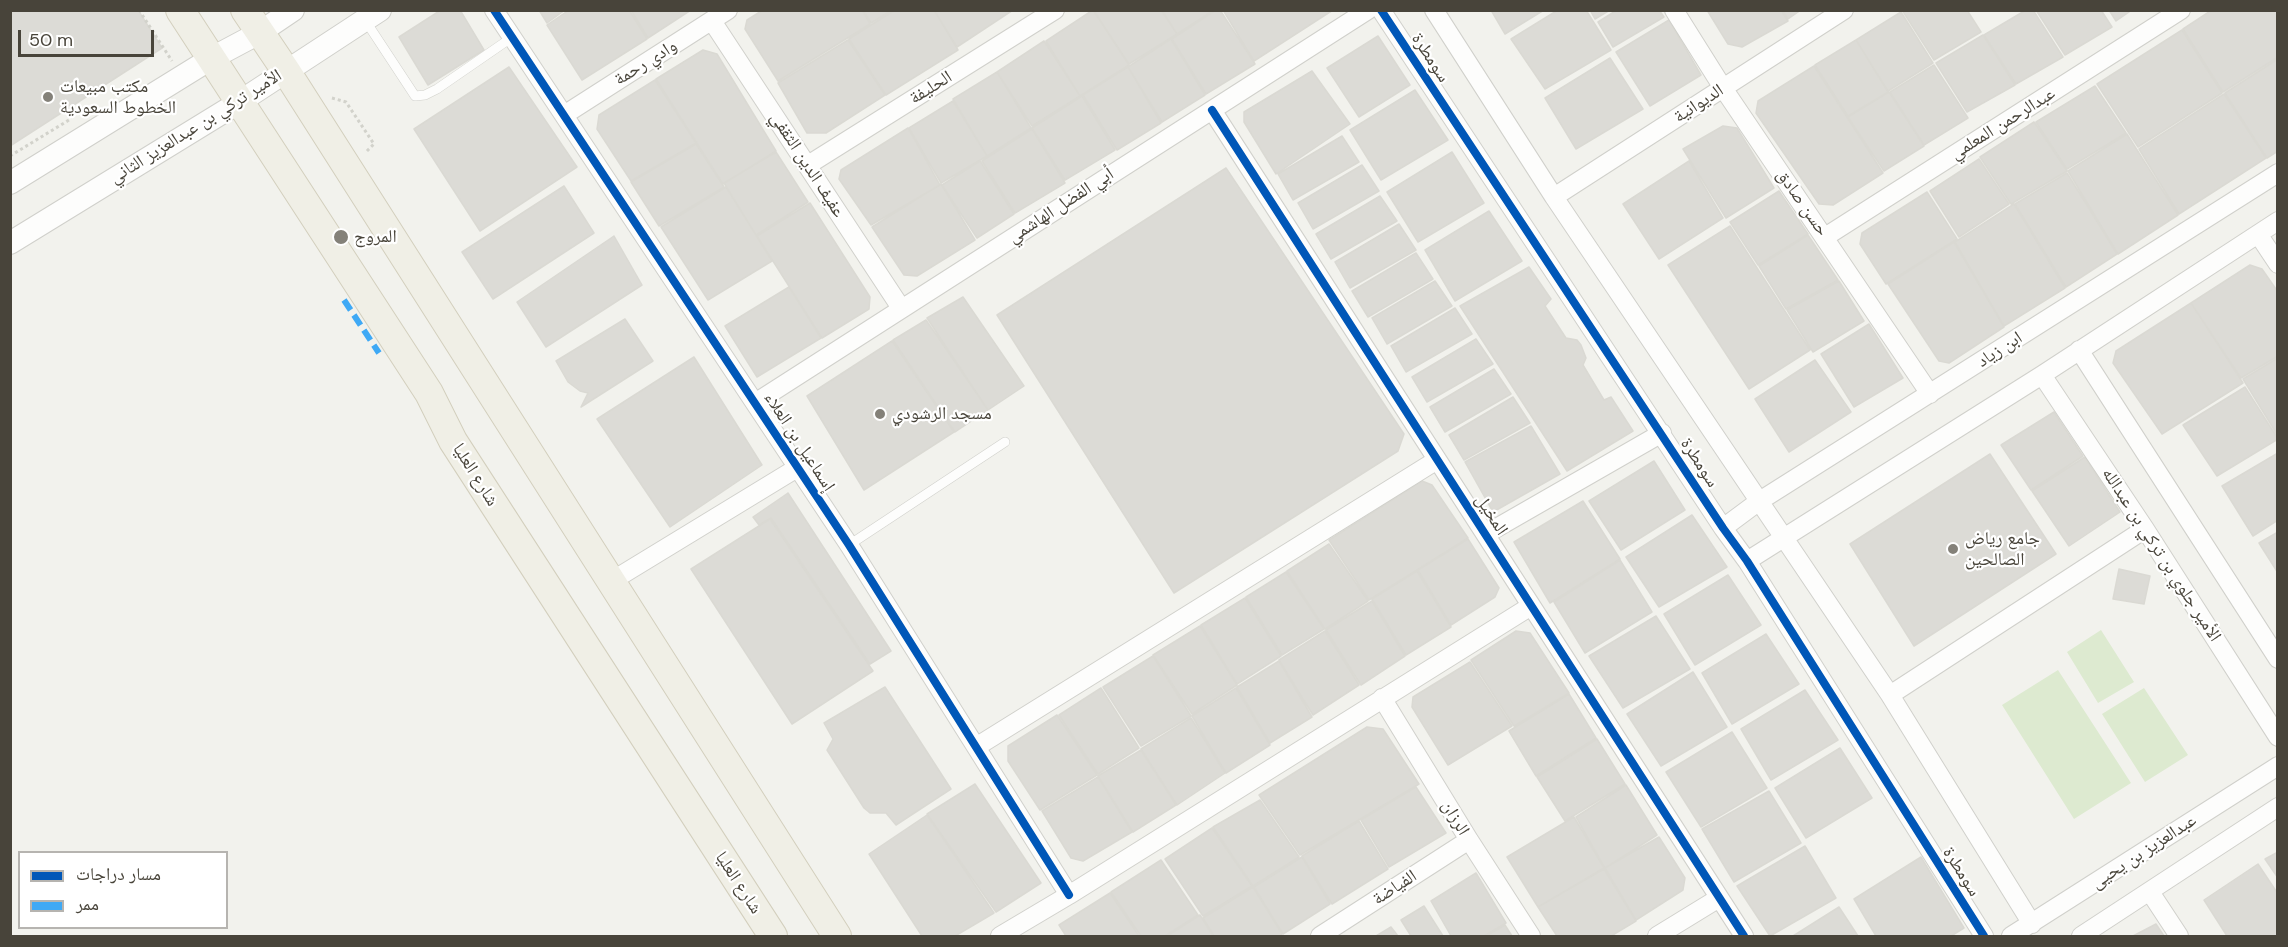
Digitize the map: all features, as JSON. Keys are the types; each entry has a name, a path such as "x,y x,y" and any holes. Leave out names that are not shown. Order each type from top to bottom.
{"main road":[{"name":"شارع العليا","path":"180,10 238,103 429,393 459,450 773,936"},
{"path":"252,22 297,64 610,582 837,936"}],"street":[{"name":"إسماعيل بن العلاء","path":"494,10 849,544 1069,895"},
{"name":"وادي رحمة","path":"564,115 728,10"},
{"name":"الحليفة","path":"808,165 1055,10"},
{"name":"أبي الفضل الهاشمي","path":"756,403 1368,10"},
{"name":"سومطرة","path":"1381,10 1723,528 1748,561 1984,936"},
{"name":"سومطرة","path":"1434,10 1554,197 1890,695 2032,924"},
{"name":"حسن صادق","path":"1674,10 1723,88 1930,394"},
{"name":"الديوانية","path":"1554,197 1844,10"},
{"name":"عبدالرحمن المعلمي","path":"1825,237 2181,10"},
{"path":"10,183 212,58 252,22 289,13"},
{"path":"289,13 278,38 285,53 297,64"},
{"name":"الأمير تركي بن عبدالعزيز الثاني","path":"10,243 238,103 373,15"},
{"name":"عفيف الدين الثقفي","path":"712,21 901,308"},
{"name":"المخيل","path":"1212,110 1744,936"},
{"name":"ابن زياد","path":"1723,528 1758,502 2277,173"},
{"path":"1748,561 2042,375 2277,221"},
{"path":"2258,234 2277,264"},
{"path":"2079,350 2277,659"},
{"name":"الأمير جلوي بن تركي بن عبدالله","path":"2042,375 2145,529 2277,737"},
{"path":"1486,534 1662,433"},
{"path":"976,747 1437,460"},
{"path":"610,582 797,468"},
{"path":"1890,695 2145,529"},
{"path":"999,936 1069,895 1531,606"},
{"name":"الرزان","path":"1382,698 1531,936"},
{"name":"عبدالعزيز بن يحيى","path":"2011,936 2277,766"},
{"name":"عبدالعزيز بن يحيى","path":"2081,936 2277,807"},
{"name":"الفياضة","path":"1320,936 1469,840"},
{"path":"2150,892 2179,936"},
{"path":"1657,936 1719,898"}],"lane":[{"path":"373,15 415,96 425,95 437,89 512,38"},
{"path":"849,544 1005,442"}],"path":[{"path":"139,10 183,76"},
{"path":"325,96 346,102 374,144 366,152"},
{"path":"10,156 70,120"}],"green space":[{"path":"2101,630 2134,682 2098,703 2067,652"},
{"path":"2058,670 2131,783 2074,819 2002,705"},
{"path":"2144,688 2188,755 2145,782 2102,714"}],"building":[{"name":"مكتب مبيعات الخطوط السعودية","path":"10,10 138,10 162,48 10,146"},
{"path":"441,10 460,10 484,50 428,85 399,37"},
{"path":"539,10 565,10 547,23"},
{"path":"569,10 629,10 647,39 582,80 547,25"},
{"path":"631,10 691,10 648,38"},
{"path":"763,10 862,10 870,24 778,81 745,29 747,20"},
{"path":"863,10 892,10 871,23"},
{"path":"895,10 934,10 958,50 886,95 849,39"},
{"path":"934,10 1013,10 957,47"},
{"path":"1093,10 1129,65 1080,96 1046,41"},
{"path":"1161,10 1177,34 1129,64 1094,11"},
{"path":"1162,10 1214,10 1177,34"},
{"path":"1216,10 1220,10 1255,64 1206,94 1172,39"},
{"path":"1223,10 1333,10 1254,61"},
{"path":"1491,10 1544,10 1505,34"},
{"path":"1558,10 1586,10 1611,50 1545,89 1511,39"},
{"path":"1590,10 1610,10 1595,19"},
{"path":"1617,10 1659,10 1664,17 1613,47 1598,22"},
{"path":"1707,10 1781,10 1788,21 1742,47 1728,44"},
{"path":"1782,10 1801,10 1788,19"},
{"path":"1902,10 1967,10 1981,32 1934,60"},
{"path":"2026,10 2033,10 2063,57 2016,84 1984,35"},
{"path":"2036,10 2101,10 2112,27 2065,55"},
{"path":"2109,10 2132,10 2116,21"},
{"path":"2212,10 2278,10 2278,57 2223,92 2183,29"},
{"path":"1901,12 1933,63 1888,91 1856,40"},
{"path":"1669,20 1701,75 1650,106 1616,52"},
{"path":"2182,30 2222,93 2138,147 2097,84"},
{"path":"1983,35 2015,85 1967,112 1936,63"},
{"path":"1378,36 1410,85 1359,117 1327,68"},
{"path":"1171,39 1205,95 1162,122 1128,67"},
{"path":"848,40 885,95 826,133 807,133 778,83"},
{"path":"1856,40 1888,92 1848,116 1815,65"},
{"path":"1044,41 1080,96 1032,126 997,72"},
{"path":"703,50 717,54 776,151 723,184 656,79"},
{"path":"1610,58 1643,109 1576,149 1545,98"},
{"path":"2278,59 2278,151 2267,158 2225,93"},
{"path":"1934,65 1968,118 1924,145 1890,92"},
{"path":"1814,66 1883,173 1833,205 1819,204 1756,113 1758,101"},
{"path":"509,67 577,167 480,231 414,129"},
{"path":"1128,67 1161,123 1117,150 1083,95"},
{"path":"1312,71 1350,124 1276,174 1244,122 1244,112"},
{"path":"997,72 1031,128 987,156 953,99"},
{"path":"655,80 696,143 631,181 597,129 599,115"},
{"path":"2095,86 2126,133 2067,169 2036,122"},
{"path":"1415,90 1448,140 1381,180 1350,130"},
{"path":"1889,92 1924,146 1884,171 1848,117"},
{"path":"2224,94 2266,158 2179,214 2139,149"},
{"path":"1082,96 1115,150 1065,180 1032,128"},
{"path":"953,101 987,156 941,183 909,128"},
{"path":"2034,122 2067,171 2011,204 1980,157"},
{"path":"1723,126 1737,128 1774,188 1726,218 1683,149"},
{"path":"908,128 940,185 871,225 839,179 841,170"},
{"path":"1032,129 1065,183 1015,213 982,161"},
{"path":"2127,134 2178,215 2118,254 2068,171"},
{"path":"1342,136 1359,162 1293,200 1278,174"},
{"path":"696,144 724,187 659,226 631,182"},
{"path":"776,152 808,202 756,235 724,183"},
{"path":"1452,152 1484,203 1418,242 1387,192"},
{"path":"1979,159 2009,204 1959,237 1930,191"},
{"path":"980,161 1014,214 977,238 942,185"},
{"path":"1689,161 1723,218 1659,259 1623,204"},
{"path":"1362,165 1379,191 1313,229 1298,203"},
{"path":"1226,168 1404,434 1398,451 1174,593 997,315"},
{"path":"2067,173 2117,254 2066,287 2015,204"},
{"path":"941,184 975,240 917,276 904,275 872,227"},
{"path":"564,186 594,233 493,299 462,252"},
{"path":"726,187 772,261 708,300 661,227"},
{"path":"1779,191 1808,234 1758,265 1730,222"},
{"path":"1927,192 1957,239 1886,284 1860,244 1862,233"},
{"path":"1380,196 1397,221 1331,259 1316,234"},
{"path":"810,203 870,297 869,309 822,338 757,236"},
{"path":"2014,204 2065,288 2004,326 1955,242"},
{"path":"1489,211 1522,261 1455,301 1425,250"},
{"path":"1399,224 1416,250 1350,288 1335,262"},
{"path":"1730,226 1810,350 1749,389 1668,265"},
{"path":"1808,235 1838,280 1786,309 1759,266"},
{"path":"614,236 642,285 546,347 517,302"},
{"path":"1954,242 2004,327 1949,363 1939,361 1888,284"},
{"path":"1416,253 1433,279 1368,317 1352,291"},
{"path":"2250,265 2262,269 2278,292 2278,356 2241,378 2191,303"},
{"path":"1529,267 1551,299 1545,306 1566,338 1577,340 1581,345 1586,358 1583,365 1604,400 1611,397 1633,431 1567,471 1460,306"},
{"path":"1435,281 1452,306 1387,344 1372,318"},
{"path":"1839,281 1864,321 1813,352 1787,310"},
{"path":"789,287 821,338 757,377 725,326"},
{"path":"963,297 1024,386 988,410 927,318"},
{"path":"2191,303 2243,383 2162,434 2113,363 2116,351"},
{"path":"1455,308 1472,334 1406,372 1391,346"},
{"path":"625,319 653,361 581,407 588,393 580,391 568,382 556,361"},
{"path":"926,320 988,410 955,432 893,340"},
{"path":"1869,324 1903,378 1854,407 1821,354"},
{"path":"1476,339 1493,364 1427,402 1412,377"},
{"name":"مسجد الرشودي","path":"892,341 954,432 864,490 807,396"},
{"path":"694,357 762,465 670,527 597,419"},
{"path":"2278,358 2278,436 2243,379"},
{"path":"1815,360 1851,412 1789,452 1755,399"},
{"path":"1494,369 1511,394 1445,432 1430,407"},
{"path":"2245,387 2278,439 2217,476 2183,425"},
{"path":"1513,397 1530,423 1464,460 1449,435"},
{"path":"2054,412 2083,456 2031,490 2001,445"},
{"path":"1531,426 1560,474 1493,512 1465,462"},
{"path":"2278,453 2278,520 2253,536 2222,486"},
{"name":"جامع رياض الصالحين","path":"1990,454 2056,554 1914,646 1850,544"},
{"path":"2085,457 2120,512 2069,546 2032,491"},
{"path":"1654,461 1685,510 1621,550 1589,501"},
{"path":"1422,481 1432,485 1468,538 1369,600 1329,540"},
{"path":"788,493 891,651 870,664 771,518 759,525 753,517"},
{"path":"1583,501 1620,559 1550,603 1514,542"},
{"path":"1692,515 1727,567 1659,607 1626,557"},
{"path":"770,519 873,671 792,724 691,569"},
{"path":"2278,532 2278,573 2259,543"},
{"path":"1468,539 1499,588 1495,597 1451,625 1418,570"},
{"path":"1329,544 1368,601 1325,629 1287,571"},
{"path":"1620,560 1652,612 1585,653 1554,602"},
{"path":"2119,569 2150,576 2144,604 2113,599"},
{"path":"1417,571 1451,627 1406,655 1372,599"},
{"path":"1286,572 1324,629 1282,655 1246,597"},
{"path":"1728,575 1761,625 1695,665 1664,614"},
{"path":"1245,598 1281,656 1237,684 1201,625"},
{"path":"1372,601 1405,656 1361,685 1326,630"},
{"path":"1656,616 1690,669 1623,708 1589,656"},
{"path":"1200,626 1237,685 1192,714 1153,655"},
{"path":"1325,631 1359,685 1313,715 1279,660"},
{"path":"1516,631 1530,633 1569,693 1514,726 1471,660"},
{"path":"1766,634 1799,684 1732,724 1702,673"},
{"path":"1153,656 1191,716 1141,746 1103,687"},
{"path":"1279,661 1312,717 1270,743 1237,687"},
{"path":"1470,662 1512,726 1448,765 1412,707 1413,697"},
{"path":"1693,672 1727,727 1661,766 1627,714"},
{"path":"885,687 951,789 896,825 886,813 870,813 864,808 827,750 833,739 824,723"},
{"path":"1101,688 1139,748 1098,774 1059,715"},
{"path":"1236,688 1270,745 1226,773 1192,716"},
{"path":"1805,690 1838,740 1771,780 1741,729"},
{"path":"1569,694 1596,738 1536,776 1509,731"},
{"path":"1057,715 1097,775 1040,810 1008,761 1008,746"},
{"path":"1191,718 1225,773 1177,805 1141,749"},
{"path":"1367,727 1383,729 1419,784 1300,855 1259,795"},
{"path":"1732,732 1767,788 1701,827 1666,772"},
{"path":"1597,739 1625,784 1565,821 1537,777"},
{"path":"1840,748 1872,798 1806,838 1775,788"},
{"path":"1141,750 1176,805 1133,832 1098,776"},
{"path":"1098,777 1132,832 1083,861 1071,858 1042,811"},
{"path":"975,784 1041,883 996,912 927,814"},
{"path":"1626,785 1657,835 1605,868 1576,817"},
{"path":"1416,787 1446,833 1389,867 1361,820"},
{"path":"1769,791 1801,843 1734,882 1702,829"},
{"path":"1260,800 1299,857 1253,886 1213,827"},
{"path":"927,815 994,913 955,936 922,936 869,854"},
{"path":"1574,817 1604,868 1538,907 1507,857"},
{"path":"1359,821 1388,869 1332,904 1302,856"},
{"path":"1212,828 1252,886 1203,916 1165,859"},
{"path":"1659,837 1685,878 1683,890 1636,920 1605,868"},
{"path":"1805,846 1836,898 1770,936 1737,886"},
{"path":"2278,852 2278,878 2265,859"},
{"path":"1302,857 1330,904 1283,934 1254,887"},
{"path":"1921,857 1964,928 1951,936 1876,936 1854,899"},
{"path":"1161,860 1198,915 1165,936 1141,936 1111,892"},
{"path":"2258,864 2278,894 2278,936 2227,936 2204,900"},
{"path":"1604,869 1636,921 1611,936 1557,936 1538,907"},
{"path":"1476,873 1506,923 1484,936 1451,936 1431,901"},
{"path":"1253,887 1282,934 1279,936 1214,936 1203,918"},
{"path":"1110,893 1139,936 1066,936 1059,925"},
{"path":"1424,906 1443,936 1411,936 1401,920"},
{"path":"1839,907 1858,936 1793,936"},
{"path":"1200,915 1213,936 1167,936"},
{"path":"2156,924 2164,936 2133,936"},
{"path":"1505,925 1512,936 1486,936"},
{"path":"1391,927 1398,936 1376,936"}],"marked path":[{"path":"344,300 379,353"}],"cycle path":[{"path":"494,10 849,545 1069,895"},
{"path":"1381,10 1747,561 1984,936"},
{"path":"1212,110 1744,936"}],"place":[{"name":"مكتب مبيعات الخطوط السعودية","path":"48,97"},
{"name":"المروج","path":"341,237"},
{"name":"مسجد الرشودي","path":"880,414"},
{"name":"جامع رياض الصالحين","path":"1953,549"}]}
